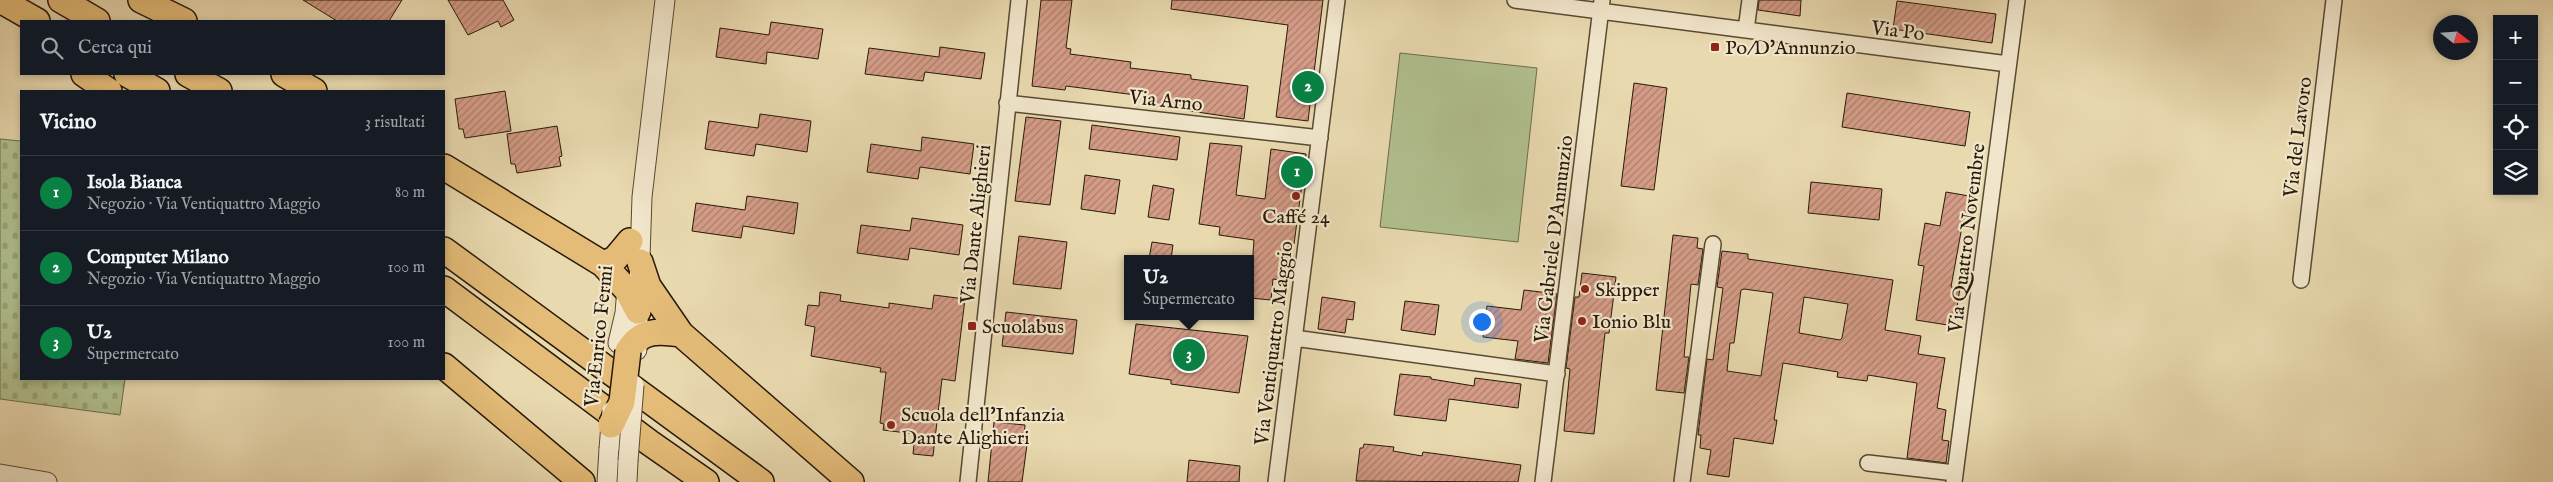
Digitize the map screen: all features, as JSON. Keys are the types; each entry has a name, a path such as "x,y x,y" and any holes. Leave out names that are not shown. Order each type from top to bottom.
{"highway":[{"path":"0,0 35,20"},
{"path":"0,0 20,21"},
{"path":"60,0 95,20"},
{"path":"141,0 182,20"},
{"path":"85,75 108,90"},
{"path":"129,75 155,90"},
{"path":"190,75 217,90"},
{"path":"286,75 312,90"},
{"path":"445,169 603,264 632,300"},
{"path":"445,251 761,482"},
{"path":"603,264 635,251 648,286 681,334 851,482"},
{"path":"445,290 650,443 706,482"},
{"path":"610,437 622,402 630,348 644,334 654,331 681,334"},
{"path":"445,367 582,482"}],"street":[{"name":"Via Enrico Fermi","path":"627,482 630,348 635,251 665,0"},
{"name":"Via Dante Alighieri","path":"968,482 1019,0"},
{"name":"Via Ventiquattro Maggio","path":"1276,482 1337,0"},
{"name":"Via Po","path":"1515,0 1601,6 1746,30 2008,64"},
{"path":"1746,30 1750,0"},
{"name":"Via Quattro Novembre","path":"1955,478 2017,0"},
{"name":"Via del Lavoro","path":"2300,280 2334,0"},
{"name":"Via Gabriele D'Annunzio","path":"1543,482 1601,6"},
{"name":"Via Arno","path":"1007,103 1320,138"},
{"path":"1682,482 1713,244"},
{"path":"1294,338 1557,374"},
{"path":"607,482 610,437"},
{"path":"1868,463 1955,478"},
{"path":"0,474 47,482"}],"green space":[{"path":"1400,53 1537,68 1518,242 1380,227"},
{"path":"0,139 20,141 20,380 125,380 120,415 0,399"}],"building":[{"path":"303,0 402,0 390,20 335,20"},
{"path":"448,0 503,0 514,20 501,27 498,21 468,35"},
{"path":"1041,0 1072,0 1066,48 1071,49 1070,54 1131,62 1130,68 1191,75 1191,79 1248,86 1244,119 1150,105 1151,97 1066,86 1065,90 1032,86"},
{"path":"1172,0 1323,0 1308,121 1276,117 1288,25 1171,9"},
{"path":"1759,0 1801,0 1800,16 1758,10"},
{"path":"1897,1 1996,14 1992,43 1893,29"},
{"path":"771,22 823,29 818,59 767,52 766,64 716,57 720,28 769,35"},
{"path":"940,47 985,53 981,79 925,72 923,81 865,74 869,48 939,57"},
{"path":"1634,83 1667,88 1654,190 1621,186"},
{"path":"505,91 511,131 465,138 463,129 459,129 455,99"},
{"path":"1847,93 1970,112 1965,146 1842,127"},
{"path":"760,114 811,121 807,152 756,144 754,156 705,149 709,121 758,128"},
{"path":"1026,117 1061,121 1050,205 1015,201"},
{"path":"1092,125 1180,137 1177,160 1089,149"},
{"path":"557,126 562,156 559,157 561,166 517,173 515,164 511,164 507,134"},
{"path":"922,137 974,144 970,174 920,167 918,179 867,172 871,144 921,151"},
{"path":"1210,143 1242,146 1236,195 1265,199 1271,149 1306,154 1294,244 1289,243 1284,281 1273,279 1271,300 1254,298 1254,240 1219,235 1220,227 1199,224"},
{"path":"1085,175 1120,180 1115,214 1081,209"},
{"path":"1811,182 1882,189 1879,220 1808,213"},
{"path":"1153,185 1174,189 1169,220 1148,217"},
{"path":"1946,192 1975,197 1973,211 1969,210 1967,221 1963,221 1951,287 1960,288 1954,326 1916,320 1924,266 1918,265 1925,223 1940,226"},
{"path":"747,196 798,203 794,234 743,226 741,238 692,231 696,203 745,210"},
{"path":"912,218 963,225 959,255 910,248 908,260 857,253 861,225 910,231"},
{"path":"1673,235 1698,238 1697,248 1703,249 1698,285 1691,284 1684,357 1689,357 1684,393 1656,390"},
{"path":"1019,236 1067,242 1061,289 1013,284"},
{"path":"1152,242 1173,245 1172,255 1150,255"},
{"path":"1722,251 1748,254 1748,259 1893,280 1885,330 1921,336 1918,354 1945,358 1937,408 1946,410 1942,440 1949,441 1946,463 1907,458 1917,383 1868,375 1867,381 1837,377 1838,372 1783,363 1774,420 1777,420 1773,444 1734,438 1729,477 1707,474 1711,450 1700,448 1701,435 1698,435 1707,359 1713,360 1723,288 1717,287","holes":["1741,290 1773,293 1761,376 1727,371 1730,343 1734,343","1804,297 1848,304 1842,338 1840,340 1799,333"]},
{"path":"1582,273 1616,277 1609,333 1605,333 1594,434 1564,431 1570,369 1566,368 1575,297 1579,297"},
{"path":"1524,290 1557,294 1548,363 1515,359 1518,341 1483,337 1487,306 1521,310"},
{"path":"820,292 841,295 840,301 889,308 889,303 932,309 934,295 965,299 955,381 942,379 933,456 913,454 915,434 883,430 884,424 880,423 886,372 880,372 881,368 811,356 815,327 805,325 808,305 819,306"},
{"path":"1322,297 1355,302 1353,320 1347,319 1345,333 1318,329"},
{"path":"1405,301 1439,305 1435,335 1401,330"},
{"path":"1006,312 1077,320 1073,354 1002,346"},
{"path":"1136,324 1248,336 1239,393 1171,384 1171,380 1129,374"},
{"path":"1400,374 1431,377 1431,379 1474,386 1475,378 1521,384 1518,408 1449,399 1446,421 1394,415"},
{"path":"994,422 1025,425 1024,437 1028,437 1022,482 988,482"},
{"path":"1364,444 1394,447 1393,451 1422,456 1423,452 1521,465 1518,482 1356,481 1360,448 1363,448"},
{"path":"1189,460 1240,466 1239,482 1187,482"}],"place":[{"name":"Po/D'Annunzio","path":"1715,47"},
{"name":"Computer Milano","path":"1308,87"},
{"name":"Isola Bianca","path":"1297,172"},
{"name":"Caffé 24","path":"1296,196"},
{"name":"Skipper","path":"1585,289"},
{"name":"Ionio Blu","path":"1582,321"},
{"name":"Scuolabus","path":"972,326"},
{"name":"U2","path":"1189,355"},
{"name":"Scuola dell'Infanzia Dante Alighieri","path":"891,425"}]}
